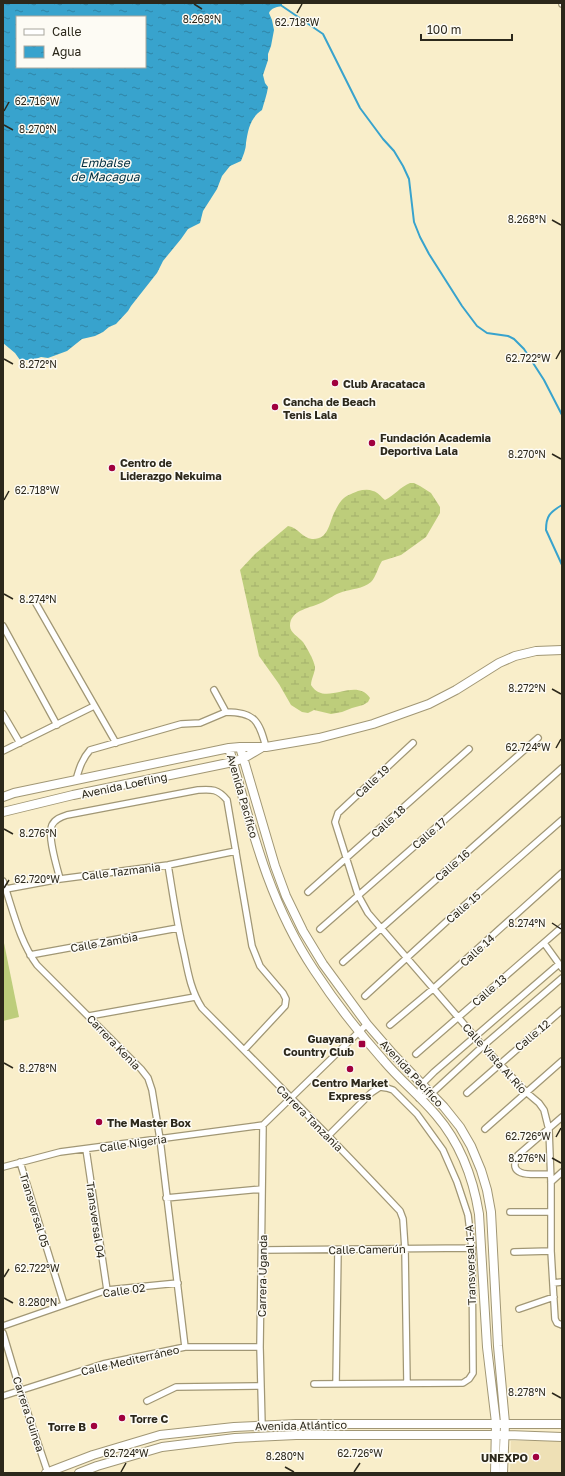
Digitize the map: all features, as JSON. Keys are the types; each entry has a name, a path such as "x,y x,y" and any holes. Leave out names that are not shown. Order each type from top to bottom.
{"street":[{"path":"34,600 116,743"},
{"path":"3,626 57,725"},
{"path":"76,780 81,762 90,750 181,724 200,723 226,712 241,712 256,721 262,733 264,748 345,732 386,720 420,708 446,696 508,659 525,652 562,650"},
{"path":"214,690 226,712"},
{"path":"3,751 94,706"},
{"path":"3,714 20,743"},
{"name":"Calle 17","path":"320,929 538,738"},
{"name":"Calle 19","path":"335,822 338,813 413,743"},
{"name":"Avenida Pacífico","path":"240,747 274,866 286,896 303,931 323,964 367,1024 393,1054 444,1107 460,1127 471,1146 483,1176 491,1212 496,1316 505,1423 503,1473"},
{"name":"Avenida Loefling","path":"3,797 14,793 229,748 264,748"},
{"name":"Avenida Pacífico","path":"229,748 256,842 276,900 293,936 314,970 359,1031 384,1062 436,1114 451,1133 461,1151 470,1174 476,1192 479,1214 487,1347 496,1423 495,1473"},
{"name":"Avenida Loefling","path":"3,812 73,795 233,762 264,748"},
{"name":"Calle 18","path":"308,892 469,749"},
{"name":"Calle 16","path":"343,962 562,768"},
{"path":"60,879 50,832 52,824 59,818 67,815 198,790 211,789 221,792 227,800 252,946 260,966 283,993 286,999 285,1006 244,1050"},
{"name":"Calle 15","path":"365,996 562,820"},
{"name":"Calle Vista Al Río","path":"335,822 358,895 368,913 483,1046 526,1092 539,1103 544,1110 549,1130 550,1251 555,1319 561,1325"},
{"name":"Calle Tazmania","path":"6,888 60,879 168,865 236,851"},
{"name":"Carrera Tanzania","path":"168,865 178,928 191,987 195,998 202,1008 290,1098 329,1135 400,1211 403,1219 405,1249 407,1383"},
{"name":"Calle 14","path":"390,1025 434,988 562,873"},
{"name":"Carrera Kenia","path":"3,881 17,926 30,955 37,965 89,1016 148,1078 152,1090 160,1139 185,1347"},
{"name":"Calle 13","path":"416,1054 562,927"},
{"name":"Calle Zambia","path":"30,955 178,928"},
{"path":"544,943 561,966 475,1036 421,1084 419,1098 431,1094 483,1046 562,978"},
{"path":"89,1016 195,998"},
{"name":"Calle 12","path":"467,1093 562,1010"},
{"path":"263,1125 367,1024"},
{"path":"485,1129 562,1061"},
{"name":"Transversal 1-A","path":"329,1135 371,1093 380,1087 393,1090 417,1114 443,1150 457,1182 468,1215 472,1248 472,1373 469,1379 463,1383 407,1383"},
{"path":"549,1174 523,1174 518,1172 515,1166 516,1160 518,1155 549,1130 562,1117"},
{"name":"Calle Nigeria","path":"3,1167 60,1152 263,1125"},
{"name":"Carrera Uganda","path":"262,1426 260,1347 263,1125"},
{"name":"Transversal 04","path":"86,1149 107,1290"},
{"name":"Transversal 05","path":"20,1162 64,1304"},
{"path":"550,1182 562,1172"},
{"path":"166,1198 262,1189"},
{"path":"510,1212 550,1212"},
{"name":"Calle Camerún","path":"262,1250 472,1248"},
{"path":"336,1384 338,1250"},
{"path":"514,1252 550,1251"},
{"path":"553,1283 562,1282"},
{"name":"Calle 02","path":"3,1326 107,1290 178,1283"},
{"path":"519,1309 554,1297"},
{"path":"485,1320 496,1316"},
{"name":"Carrera Guinea","path":"3,1333 47,1473"},
{"name":"Calle Mediterráneo","path":"3,1396 103,1364 185,1347 260,1347"},
{"path":"314,1384 407,1383"},
{"path":"147,1401 176,1387 261,1386"},
{"name":"Avenida Atlántico","path":"47,1473 93,1455 160,1435 234,1427 296,1424 562,1424"},
{"name":"Avenida Atlántico","path":"79,1473 97,1466 162,1447 235,1438 296,1435 505,1435 562,1437"}],"shaded area":[{"name":"UNEXPO","path":"511,1441 562,1441 562,1473 510,1473"}],"green space":[{"path":"410,483 414,483 431,493 440,507 440,513 426,537 401,555 382,561 371,582 368,584 334,595 323,602 302,610 291,620 291,631 303,642 313,661 315,669 311,685 317,691 324,694 356,690 364,692 370,698 368,702 363,705 342,712 331,714 314,710 308,713 302,712 291,705 279,684 259,656 240,570 255,554 288,526 309,538 317,539 325,534 337,507 347,496 358,491 369,490 376,492 385,500"},
{"path":"3,938 19,1017 3,1021"}],"water":[{"name":"Embalse de Macagua","path":"3,3 282,3 282,6 276,7 269,13 274,30 268,60 263,75 268,90 262,110 258,113 250,125 245,150 241,161 230,166 222,176 217,189 203,211 200,223 188,229 163,261 157,273 128,311 116,324 95,336 82,339 67,351 48,358 41,357 33,360 20,360 15,353 3,343"}],"waterway":[{"path":"282,6 323,34 360,108 394,151 409,179 414,222 420,237 462,306 477,326 487,333 508,336 514,339 524,349 544,380 562,415"},
{"path":"562,505 554,510 548,518 546,530 562,565"}],"place":[{"name":"Club Aracataca","path":"335,383"},
{"name":"Cancha de Beach Tenis Lala","path":"275,407"},
{"name":"Fundación Academia Deportiva Lala","path":"372,443"},
{"name":"Centro de Liderazgo Nekuima","path":"112,468"},
{"name":"Guayana Country Club","path":"362,1044"},
{"name":"Centro Market Express","path":"350,1069"},
{"name":"The Master Box","path":"99,1122"},
{"name":"Torre C","path":"122,1418"},
{"name":"Torre B","path":"94,1426"},
{"name":"UNEXPO","path":"536,1457"}]}
